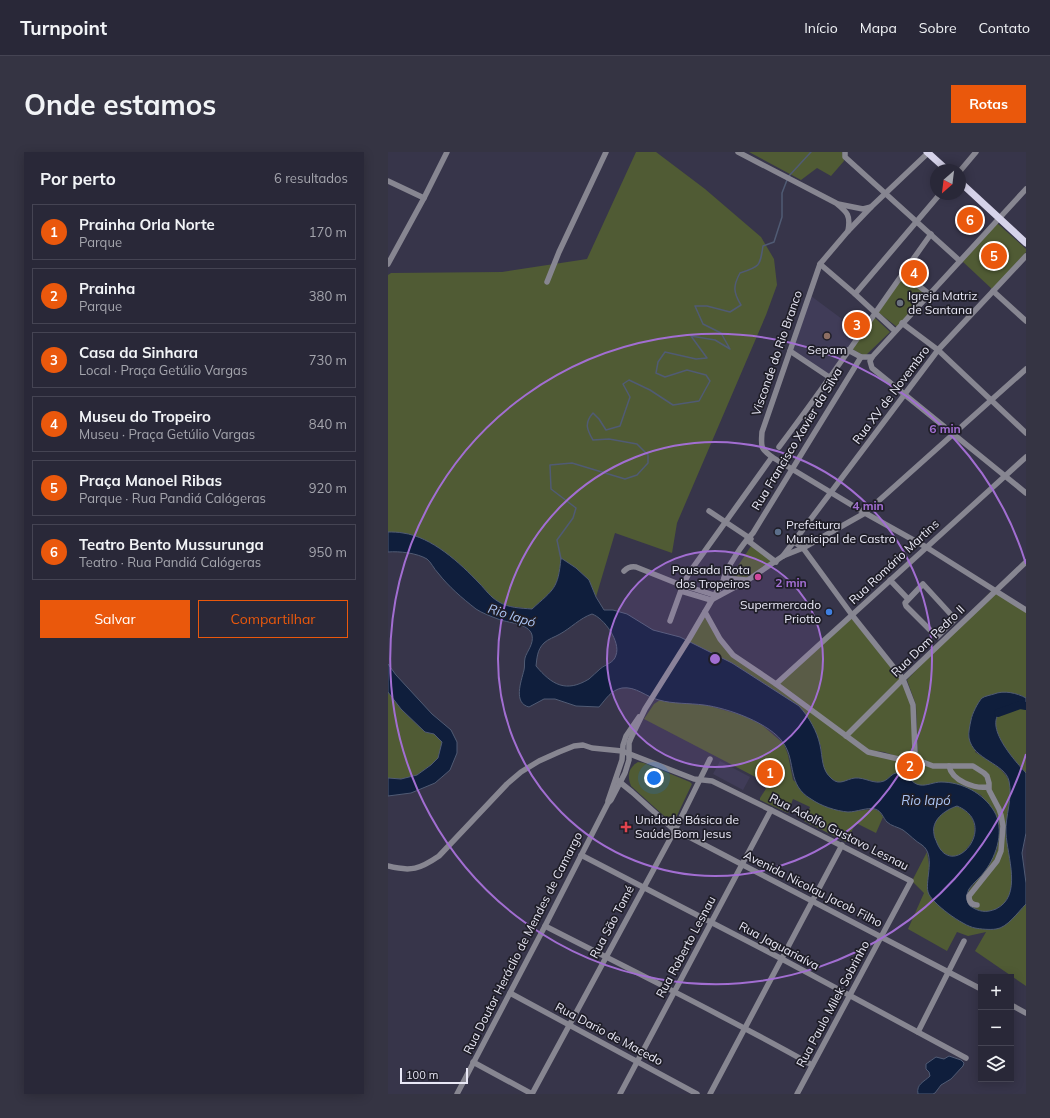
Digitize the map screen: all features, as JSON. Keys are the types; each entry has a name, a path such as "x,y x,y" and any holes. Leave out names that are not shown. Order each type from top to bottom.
{"main road":[{"path":"928,152 941,164"},
{"path":"966,188 1026,243"}],"street":[{"path":"388,264 447,152"},
{"path":"547,282 559,252 606,152"},
{"path":"738,152 781,176 836,203 863,210 871,207"},
{"path":"845,152 845,157 960,261"},
{"path":"895,331 820,264 871,207 928,152"},
{"path":"966,164 976,152"},
{"path":"388,180 424,198"},
{"path":"1026,189 902,323 870,361 872,368 1026,493"},
{"path":"855,294 935,200"},
{"path":"836,203 845,211 849,218 848,231"},
{"path":"779,447 931,234"},
{"name":"Rua XV de Novembro","path":"713,597 748,580 776,562 792,547 830,492 938,350 1026,256"},
{"name":"Visconde do Rio Branco","path":"772,457 763,450 761,444 762,432 820,264"},
{"path":"902,273 929,294"},
{"path":"993,291 1026,321"},
{"path":"902,323 938,350 1026,433"},
{"path":"848,350 861,357 872,357"},
{"path":"790,351 829,377"},
{"name":"Rua Francisco Xavier da Silva","path":"650,700 689,639 723,580 861,357"},
{"path":"792,547 803,548 865,513 1026,369"},
{"name":"Rua Romário Martins","path":"776,684 1026,456"},
{"path":"670,620 689,573 772,457 865,513 926,547 1026,610"},
{"path":"709,511 750,538 776,562"},
{"path":"704,612 720,639 733,655 776,684 868,752 903,760 909,760 912,758 916,752 913,705 903,679 852,615 803,548 792,547"},
{"name":"Rua Dom Pedro II","path":"846,736 903,679 1026,562"},
{"path":"624,571 632,566 636,567 682,588 713,597"},
{"path":"728,591 723,587 723,580 748,580"},
{"path":"890,580 908,599"},
{"path":"923,584 955,619 937,637 908,610 905,603 908,599 923,584"},
{"name":"Rua Doutor Heráclio de Mendes de Camargo","path":"457,1094 608,803 611,800 619,778 629,760 629,743 650,700"},
{"name":"Rua Doutor Heráclio de Mendes de Camargo","path":"619,778 623,745 626,736 645,709"},
{"name":"Rua Adolfo Gustavo Lesnau","path":"388,866 401,870 411,870 426,865 439,856 507,784 521,772 539,761 574,746 583,745 603,750 622,751 686,776 712,781 911,881"},
{"path":"912,758 933,766 969,765 977,768 987,776 989,783 988,788 999,808 1003,826 1001,851 997,860 969,896 969,900 977,904"},
{"name":"Rua São Tomé","path":"532,1094 568,1025 675,830 710,760"},
{"path":"949,766 952,774 963,782 974,787 988,788"},
{"name":"Avenida Nicolau Jacob Filho","path":"619,778 630,787 632,792 665,824 675,830 978,987"},
{"name":"Rua Roberto Lesnau","path":"620,1094 772,810"},
{"path":"710,1094 842,845"},
{"name":"Rua Jaguariaíva","path":"581,855 782,959 966,1058"},
{"name":"Rua Paulo Milek Sobrinho","path":"797,1094 911,881"},
{"path":"545,926 745,1028 812,1065"},
{"path":"918,1032 964,942"},
{"name":"Rua Dario de Macedo","path":"510,993 697,1094"},
{"path":"1014,1007 1026,1013"},
{"path":"473,1062 532,1094"}],"shaded area":[{"name":"Sepam","path":"811,296 842,319 841,321 846,325 845,328 856,336 829,375 793,351"},
{"path":"720,761 750,777 743,790 713,774"}],"green space":[{"path":"636,152 656,152 705,189 761,237 774,259 777,285 766,315 677,523 672,553 615,533 596,597 589,580 576,568 561,559 560,569 554,588 532,609 508,606 498,602 488,595 479,584 451,557 404,533 388,532 388,275 391,273 502,272 587,259"},
{"path":"749,152 842,152 844,161 831,176 817,168 801,180"},
{"path":"997,223 1026,249 1026,252 993,290 961,260"},
{"name":"Igreja Matriz de Santana","path":"903,275 926,294 897,327 878,312"},
{"path":"874,317 890,332 865,356 852,349"},
{"path":"751,546 773,561 743,580 737,579 732,575"},
{"path":"993,589 1026,611 1026,698 1006,692 975,752 1002,771 1010,784 1010,798 1006,827 1012,875 1009,895 1004,903 996,909 980,911 970,906 967,898 969,890 985,871 997,849 999,820 981,795 964,787 940,782 921,786 915,784 911,779 894,774 886,781 878,782 856,778 843,782 837,782 825,772 822,761 821,746 799,706 732,663 689,642 704,616 723,646 867,753 912,759 918,751 916,705 907,680"},
{"path":"852,617 900,678 911,705 913,750 911,756 902,758 884,752 869,750 779,684"},
{"path":"388,692 401,709 425,732 435,734 442,742 438,758 431,765 417,775 401,779 388,778"},
{"path":"660,700 706,705 745,716 762,725 784,744 788,755 793,780 824,806 848,812 874,809 879,811 883,817 876,833 856,823 846,842 804,821 810,807 793,799 788,813 760,800 769,784 644,719 654,704"},
{"path":"1020,705 1026,706 1026,773 1004,746 996,729 998,715 1008,708"},
{"path":"638,762 644,763 692,784 673,824 631,786 629,772"},
{"path":"957,806 971,817 975,831 970,845 957,857 947,855 942,852 936,844 934,829 937,819 942,813"},
{"path":"927,852 929,865 928,892 932,899 975,928 985,928 1006,924 1026,904 1026,986 1014,978 1014,974 1009,974 975,951 986,932 968,936 957,932 947,951 908,929 924,893 912,881"}],"water":[{"path":"388,532 414,535 435,545 454,559 499,602 511,607 532,609 554,588 560,568 561,558 576,568 589,580 596,597 604,610 613,610 627,614 653,630 680,637 732,663 799,706 815,729 820,745 824,768 828,775 835,781 840,782 859,778 873,782 880,782 886,780 894,774 901,773 914,783 920,785 938,782 957,784 964,786 978,794 994,811 999,826 998,842 993,857 985,871 967,893 967,900 970,906 980,911 996,909 1004,903 1009,895 1012,875 1006,827 1010,800 1010,787 1009,781 1002,770 982,757 976,751 969,738 969,729 977,705 982,698 1006,692 1015,693 1026,698 1026,706 1021,705 1005,709 998,715 996,723 997,732 1008,751 1026,773 1026,833 1022,853 1026,883 1026,904 1008,923 996,929 975,928 956,919 941,908 930,897 927,887 929,861 926,849 922,845 903,830 889,823 881,813 875,809 848,812 824,806 815,802 798,787 788,751 778,736 759,723 736,713 698,704 659,700 636,690 627,688 618,689 609,695 599,707 576,706 555,699 544,699 529,707 524,705 521,701 519,692 525,658 532,641 530,631 527,628 498,619 476,609 451,588 427,559 408,553 388,552","holes":["592,614 602,620 614,637 617,650 615,658 612,662 600,669 589,679 581,683 573,686 566,686 554,682 542,673 536,666 540,648 547,640 560,634 583,618","957,806 969,814 975,825 974,836 970,846 962,853 953,856 944,853 934,836 934,829 940,816"]},
{"path":"388,664 396,675 432,714 451,730 457,742 457,753 450,770 435,783 411,793 388,796 388,778 401,779 417,775 438,758 442,742 434,734 425,732 401,709 388,692"},
{"path":"949,1056 961,1060 964,1063 963,1066 951,1079 941,1085 935,1093 918,1094 919,1085 930,1076 926,1069 926,1064 936,1057 944,1059"}],"waterway":[{"path":"788,177 811,152"},
{"path":"561,559 557,540 573,518 576,508 551,489 550,465 572,463 625,479 637,475 648,463 648,455 637,444 609,439 593,440 588,430 588,420 593,413 606,430 620,426 630,397 623,384 629,380 650,390 673,405 699,401 710,381 706,375 687,370 665,377 656,373 658,362 665,352 696,359 707,358 691,336 715,340 730,349 721,333 703,324 695,306 707,306 730,312 741,305 735,293 736,282 740,273 752,269 758,265 763,246 774,242 782,217 782,193 787,180"},
{"name":"Rio Iapó","path":"998,713 1020,705 1026,706"}],"place":[{"name":"Teatro Bento Mussurunga","path":"970,220"},
{"name":"Praça Manoel Ribas","path":"994,256"},
{"name":"Museu do Tropeiro","path":"914,273"},
{"name":"Igreja Matriz de Santana","path":"900,303"},
{"name":"Casa da Sinhara","path":"857,325"},
{"name":"Sepam","path":"827,336"},
{"name":"Prefeitura Municipal de Castro","path":"778,532"},
{"name":"Pousada Rota dos Tropeiros","path":"758,577"},
{"name":"Supermercado Priotto","path":"829,612"},
{"name":"Prainha","path":"910,766"},
{"name":"Prainha Orla Norte","path":"770,773"},
{"name":"Unidade Básica de Saúde Bom Jesus","path":"626,827"}]}
